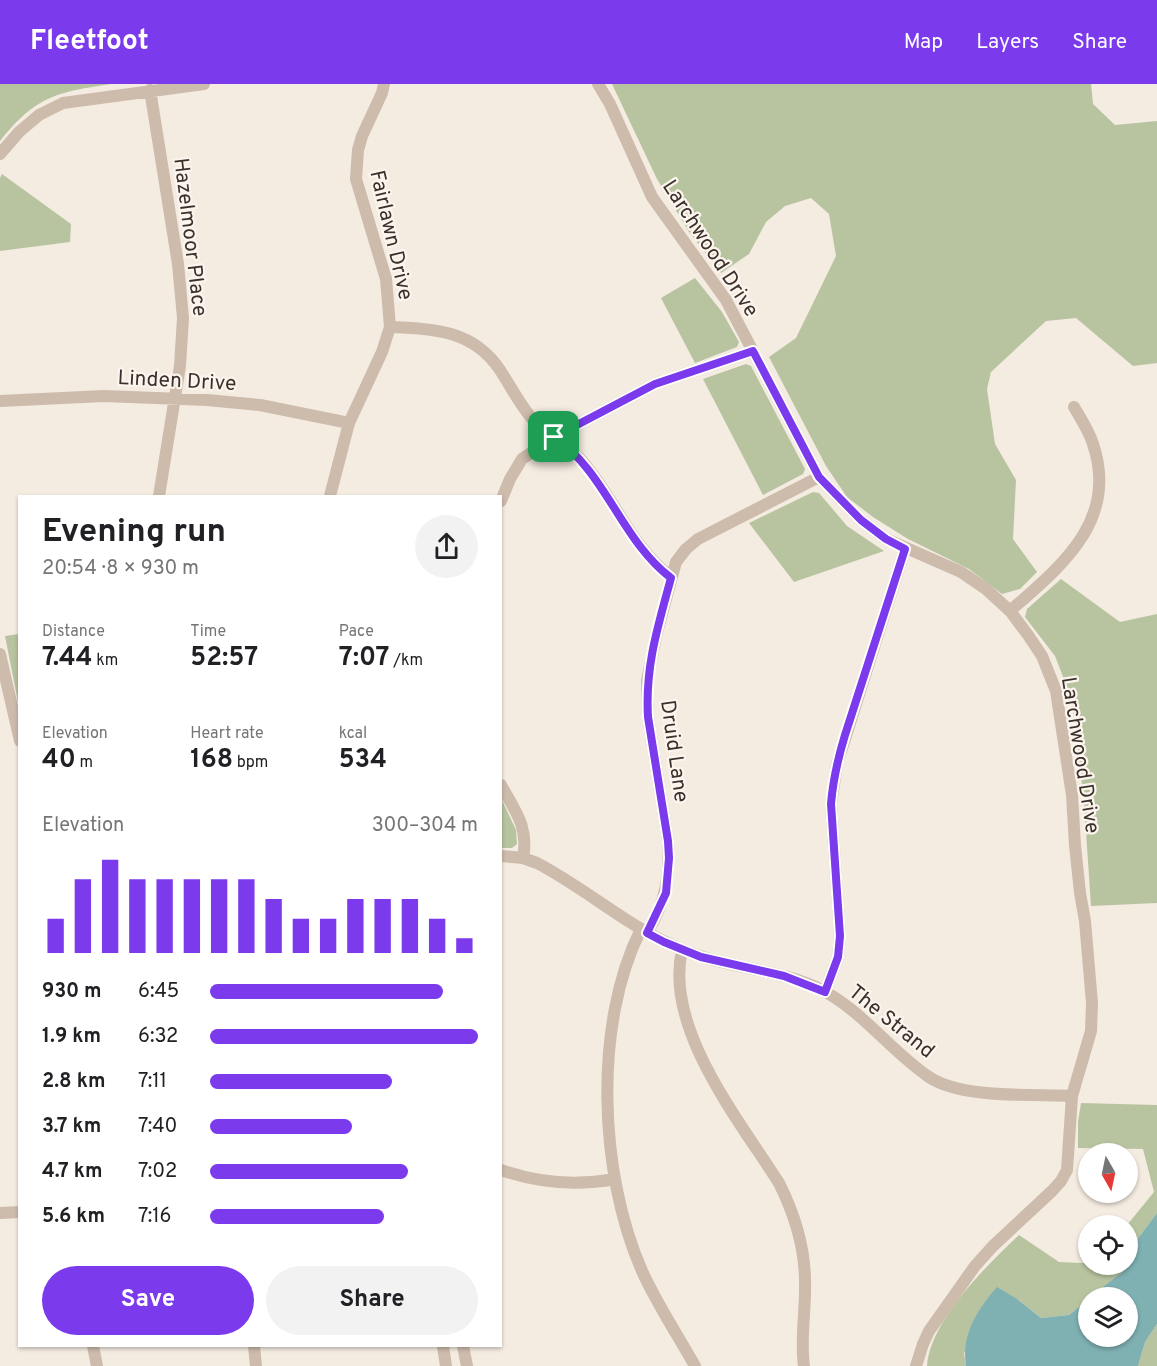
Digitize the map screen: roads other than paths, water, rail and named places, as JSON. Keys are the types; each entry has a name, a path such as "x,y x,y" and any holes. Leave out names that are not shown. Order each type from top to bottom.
{"street":[{"path":"0,154 19,132 39,115 63,103 204,84"},
{"name":"Fairlawn Drive","path":"330,495 349,423 382,352 390,327 386,279 356,179 358,150 362,136 384,84"},
{"name":"Larchwood Drive","path":"598,84 610,104 652,197 726,300 819,477 861,520 886,539 961,572 986,589 1010,611 1042,656 1056,691 1072,795 1092,1003 1090,1030 1072,1096 1068,1127 1067,1170 1061,1181 975,1266 929,1331 916,1366"},
{"name":"Hazelmoor Place","path":"150,90 182,298 183,337 159,495"},
{"path":"390,327 443,331 473,343 486,353 498,367 532,420 581,460 648,557 671,578"},
{"path":"502,499 522,459 554,437 655,384 753,351"},
{"name":"Linden Drive","path":"0,401 104,396 260,405 349,423"},
{"path":"1010,611 1072,553 1083,538 1098,501 1096,454 1088,431 1074,407"},
{"name":"Druid Lane","path":"695,1366 642,1269 624,1219 615,1179 607,1106 611,1041 623,978 633,945 666,893 669,873 668,841 648,717 647,689 652,655 671,578 676,562 686,549 698,539 819,477"},
{"path":"825,992 838,957 840,936 831,804 832,789 845,735 905,549"},
{"path":"0,654 18,732"},
{"path":"502,787 522,822 526,842 523,858"},
{"name":"The Strand","path":"502,856 523,858 549,869 644,931 682,950 744,968 784,976 825,992 871,1025 929,1077 943,1084 974,1092 1072,1096"},
{"path":"682,950 678,967 680,993 704,1066 779,1183 796,1227 805,1267 804,1366"},
{"path":"502,1170 534,1180 558,1182 583,1183 615,1179"},
{"path":"0,1214 18,1212"},
{"path":"93,1347 97,1366"},
{"path":"254,1347 256,1366"},
{"path":"443,1347 446,1366"},
{"path":"463,1347 467,1366"}],"water":[{"path":"1157,1213 1157,1324 1145,1342 1138,1366 966,1366 968,1333 977,1314 997,1287 1041,1318 1069,1315 1078,1308 1078,1347 1138,1347 1138,1287 1103,1287 1119,1275 1138,1275 1139,1237"}]}
